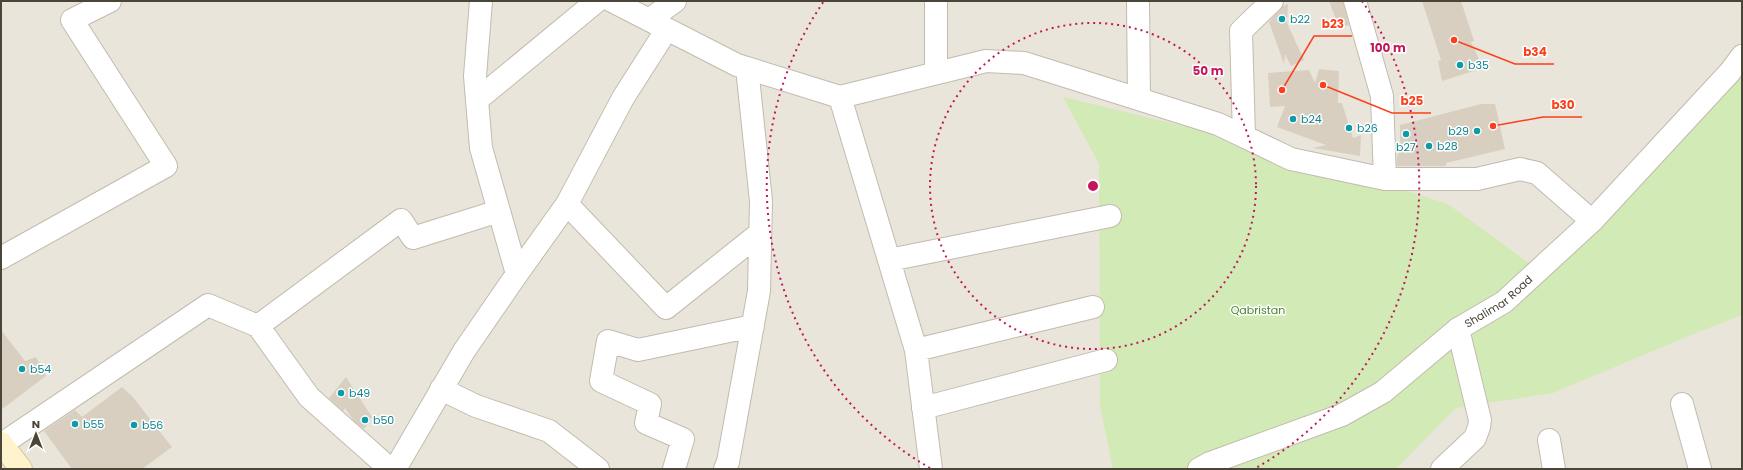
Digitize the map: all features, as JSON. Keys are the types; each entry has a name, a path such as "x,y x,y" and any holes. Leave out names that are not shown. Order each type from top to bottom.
{"main road":[{"path":"1,444 21,469"}],"street":[{"path":"1,258 166,166 72,20 110,1"},
{"path":"481,1 475,76 481,148 516,274"},
{"path":"477,100 597,1"},
{"path":"612,1 737,65 840,97 986,61 1024,63 1218,124 1291,159 1385,179 1477,179 1520,169 1537,173 1592,221"},
{"path":"1,444 208,305 258,326 309,397 400,467 441,389 464,351 516,274 567,204 623,98 658,25 675,1"},
{"path":"936,1 936,74"},
{"path":"1138,1 1139,99"},
{"path":"1244,136 1241,31 1272,1"},
{"path":"1355,1 1382,96 1385,179"},
{"name":"Shalimar Road","path":"1199,469 1210,463 1342,415 1383,392 1458,329 1504,302 1592,221 1730,72 1742,56"},
{"path":"725,469 728,462 759,291 761,200 748,68"},
{"path":"840,97 916,350 931,469"},
{"path":"567,204 666,308 760,234"},
{"path":"258,326 401,220 413,238 499,211"},
{"path":"889,260 1110,216"},
{"path":"916,350 1093,307"},
{"path":"674,469 683,439 646,424 650,404 601,381 608,341 638,350 753,326"},
{"path":"1444,468 1475,438 1480,420 1458,329"},
{"path":"923,408 1106,360"},
{"path":"441,389 476,406 549,431 598,469"},
{"path":"1682,404 1700,469"},
{"path":"1549,440 1554,469"}],"shaded area":[{"path":"1,1 1742,1 1742,469 1,469"}],"green space":[{"name":"Qabristan","path":"1742,53 1742,315 1553,393 1456,408 1396,469 1113,469 1100,406 1099,164 1063,97 1254,143 1448,204 1533,266"}],"building":[{"path":"1329,1 1343,1 1349,25 1333,29 1336,20"},
{"path":"1422,1 1461,1 1474,41 1471,42 1483,68 1442,81 1438,61 1441,60"},
{"path":"1288,4 1287,23 1304,60 1291,66 1285,54 1284,64 1269,22 1283,6"},
{"path":"1319,69 1339,71 1338,103 1342,103 1353,138 1361,135 1360,156 1313,148 1326,145 1277,127 1285,106 1270,107 1268,73 1309,70 1315,83"},
{"path":"1481,104 1495,104 1505,149 1446,163 1446,166 1397,166 1397,156 1400,150 1400,125"},
{"name":"b54","path":"1,330 25,361 36,357 46,376 1,410"},
{"path":"346,377 372,417 364,429 354,421 345,408 343,411 329,398"},
{"path":"122,387 132,396 172,447 142,469 72,469 44,431 75,410 82,417"}],"place":[{"name":"b22","path":"1282,19"},
{"name":"b34","path":"1454,40"},
{"name":"b35","path":"1460,65"},
{"name":"b25","path":"1323,85"},
{"name":"b23","path":"1282,90"},
{"name":"b24","path":"1293,119"},
{"name":"b30","path":"1493,126"},
{"name":"b26","path":"1349,128"},
{"name":"b29","path":"1477,131"},
{"name":"b27","path":"1406,134"},
{"name":"b28","path":"1429,146"},
{"name":"b54","path":"22,369"},
{"name":"b49","path":"341,393"},
{"name":"b50","path":"365,420"},
{"name":"b55","path":"75,424"},
{"name":"b56","path":"134,425"}]}
